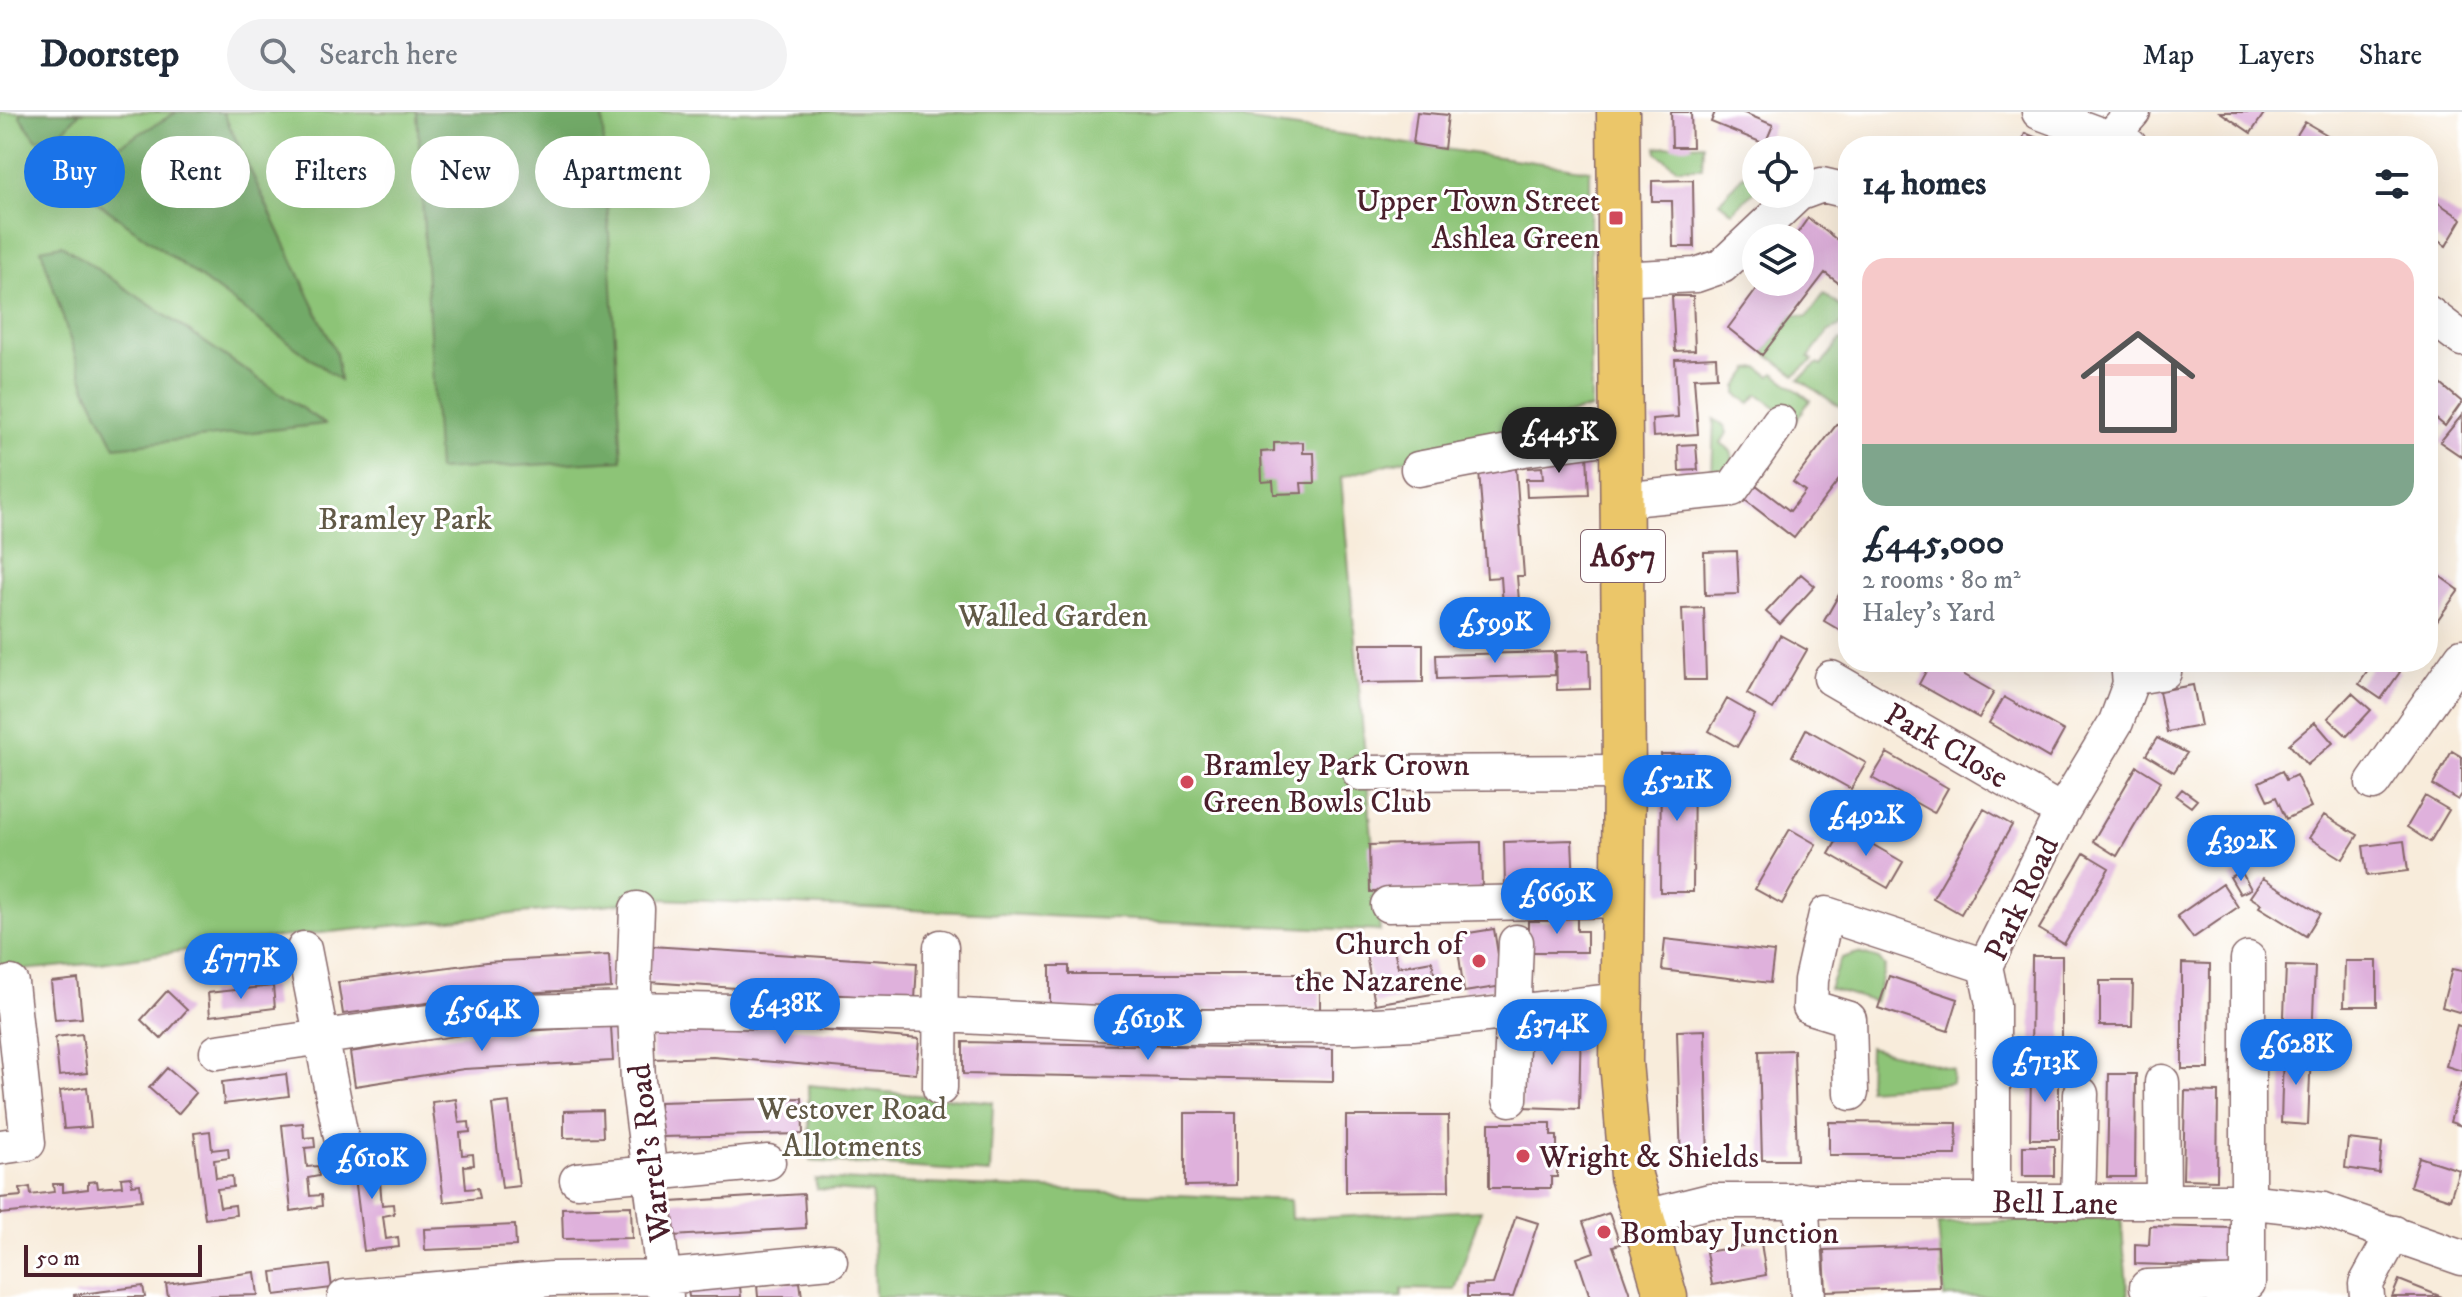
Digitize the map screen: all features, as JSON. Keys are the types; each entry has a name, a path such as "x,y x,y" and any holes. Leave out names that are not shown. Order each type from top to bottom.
{"main road":[{"name":"A657","path":"1618,112 1617,279 1624,772 1621,1062 1631,1176 1666,1297"}],"street":[{"path":"2039,112 2104,136"},
{"path":"2123,136 2133,112"},
{"path":"1814,188 1822,185 1838,189"},
{"path":"1617,279 1696,275 1722,266 1784,208"},
{"path":"2438,321 2462,339"},
{"path":"1620,500 1732,489 1779,422"},
{"path":"1418,469 1524,449 1619,436"},
{"path":"2373,783 2462,656"},
{"name":"Park Road","path":"1993,1201 1993,1004 1985,966 2062,812 2116,722 2128,672"},
{"name":"Park Close","path":"1831,678 2062,812"},
{"path":"1360,773 1624,772"},
{"path":"1388,905 1624,900"},
{"name":"Warrel's Road","path":"637,909 635,1009 638,1081 665,1287"},
{"path":"1851,1093 1849,1019 1810,1007 1811,980 1826,914 1985,966"},
{"path":"1510,1099 1516,942"},
{"path":"940,1088 943,1015 941,947"},
{"path":"304,949 341,1137"},
{"path":"2147,1287 2248,1283 2248,959"},
{"path":"11,983 14,1145"},
{"path":"217,1052 492,1013 635,1009 943,1015 1174,1027 1398,1024 1622,1000"},
{"path":"2162,1082 2163,1202"},
{"path":"2078,1202 2081,1094"},
{"path":"577,1180 768,1162"},
{"path":"1801,1200 1808,1297"},
{"name":"Bell Lane","path":"1642,1218 1710,1201 2246,1201 2324,1210 2462,1258"},
{"path":"2367,1297 2366,1284 2394,1233"},
{"path":"355,1296 552,1279 665,1287 830,1261"}],"green space":[{"name":"Bramley Park","path":"0,112 1188,112 1590,170 1591,408 1341,477 1380,931 662,899 270,938 100,963 0,972"},
{"path":"22,112 80,112 65,129 47,136 34,136 20,117"},
{"path":"177,112 223,112 234,136 141,136 141,208 250,208 250,170 336,353 340,380 105,208 125,208 125,142"},
{"path":"417,112 602,112 603,136 535,136 535,208 608,208 622,460 438,470 423,208 519,208 519,136 418,136"},
{"path":"1703,144 1702,168 1677,168 1657,153 1656,147"},
{"path":"1742,176 1742,203 1732,212 1719,202"},
{"path":"62,245 325,424 115,447 85,386 41,249"},
{"path":"1824,294 1838,305 1838,327 1829,331 1809,357 1813,360 1795,375 1764,352 1793,314 1807,317"},
{"path":"1838,343 1838,406 1799,379 1817,364 1821,366"},
{"path":"1759,368 1770,376 1774,373 1810,400 1796,421 1758,394 1750,403 1737,395 1737,387 1750,369"},
{"path":"1714,419 1725,427 1727,433 1721,443 1731,451 1733,459 1732,463 1712,476"},
{"path":"1858,953 1879,959 1885,967 1875,1002 1829,988 1841,958"},
{"path":"1869,1047 1953,1069 1952,1083 1868,1089"},
{"name":"Westover Road Allotments","path":"808,1085 993,1102 990,1173 810,1161"},
{"path":"815,1179 1290,1200 1291,1219 1481,1210 1455,1290 1402,1289 1402,1297 875,1297 872,1193 817,1189"},
{"path":"2121,1217 2128,1297 1944,1297 1938,1224"}],"building":[{"path":"1417,112 1448,115 1444,149 1413,144"},
{"path":"1671,112 1691,112 1692,147 1672,147"},
{"path":"1715,112 1742,112 1773,125 1768,136 1745,136 1711,122"},
{"path":"2220,112 2265,112 2251,133"},
{"path":"2305,122 2329,136 2296,136"},
{"path":"1693,180 1694,247 1673,247 1672,201 1652,201 1652,181"},
{"path":"2438,203 2462,219 2446,246 2438,241"},
{"path":"1808,218 1838,240 1838,283 1825,273 1814,287 1814,224 1804,224"},
{"path":"1672,296 1693,296 1695,350 1675,351"},
{"path":"1752,296 1807,296 1762,355 1728,328"},
{"path":"1716,357 1717,377 1694,378 1698,434 1653,437 1652,419 1678,417 1675,359"},
{"path":"2438,382 2462,402 2445,426 2438,420"},
{"path":"2462,415 2462,457 2440,442"},
{"path":"1838,425 1838,481 1794,538 1745,500 1756,485 1790,511 1805,491 1793,482"},
{"path":"1303,442 1303,453 1314,453 1315,483 1301,483 1302,493 1274,494 1273,481 1262,482 1261,452 1274,451 1274,443"},
{"path":"1696,444 1698,470 1679,471 1678,445"},
{"path":"1528,451 1587,454 1589,495 1527,497 1526,479 1543,479 1542,467 1528,468"},
{"path":"1516,468 1524,576 1517,576 1522,639 1451,645 1450,625 1504,621 1501,577 1487,578 1479,471"},
{"path":"1737,551 1739,594 1705,595 1704,552"},
{"path":"1801,574 1815,586 1780,624 1766,612"},
{"path":"2438,575 2459,590 2438,619"},
{"path":"1838,596 1838,629 1824,621"},
{"path":"1704,608 1706,680 1685,680 1682,609"},
{"path":"1780,635 1807,650 1773,709 1747,694"},
{"path":"1361,644 1423,644 1423,682 1361,683"},
{"path":"1589,650 1590,689 1557,690 1556,651"},
{"path":"1554,652 1555,675 1437,679 1436,655"},
{"path":"1926,672 1959,672 1994,692 1979,718 1919,684"},
{"path":"2367,672 2400,672 2381,699 2359,684"},
{"path":"2193,685 2201,726 2167,732 2159,691"},
{"path":"2352,693 2371,710 2347,736 2328,718"},
{"path":"2004,697 2064,731 2049,758 1989,723"},
{"path":"1727,699 1755,715 1737,747 1709,731"},
{"path":"2315,722 2333,743 2307,765 2289,744"},
{"path":"1806,729 1866,763 1851,789 1792,756"},
{"path":"2157,738 2187,753 2174,772 2146,755"},
{"path":"2452,751 2462,757 2462,794 2458,800 2433,785"},
{"path":"1887,753 1948,788 1934,813 1872,778"},
{"path":"1661,754 1694,754 1693,892 1660,892"},
{"path":"2137,766 2161,781 2117,856 2093,841"},
{"path":"2282,771 2286,780 2296,775 2311,807 2286,819 2276,797 2268,801 2259,782"},
{"path":"2182,789 2197,800 2191,807 2176,796"},
{"path":"2425,796 2449,810 2430,842 2407,827"},
{"path":"1984,809 2012,825 1961,914 1933,898"},
{"path":"2324,815 2358,835 2343,859 2309,838"},
{"path":"1844,828 1903,862 1888,888 1829,854"},
{"path":"1790,829 1816,844 1782,904 1755,889"},
{"path":"1572,840 1574,885 1505,887 1504,842"},
{"path":"2404,841 2408,871 2367,876 2363,846"},
{"path":"1481,842 1482,889 1370,892 1369,845"},
{"path":"2084,853 2109,868 2064,944 2039,929"},
{"path":"2241,871 2251,889 2240,894 2230,877"},
{"path":"2263,878 2320,913 2306,936 2259,907 2261,904 2250,897"},
{"path":"2223,884 2238,907 2193,938 2177,916"},
{"path":"1550,916 1577,917 1577,931 1587,931 1587,952 1528,952 1528,921 1550,921"},
{"name":"Church of the Nazarene","path":"1494,929 1503,986 1464,992 1456,935"},
{"path":"1665,939 1774,952 1770,983 1662,970"},
{"path":"651,946 917,963 915,1000 649,982"},
{"path":"1394,949 1398,967 1432,961 1438,993 1375,1004 1366,954"},
{"path":"609,955 611,988 488,995 343,1014 338,982 486,962"},
{"path":"2032,956 2062,956 2062,1060 2031,1061"},
{"path":"2345,961 2377,961 2377,1006 2344,1006"},
{"path":"2182,963 2210,964 2209,1069 2182,1069"},
{"path":"1050,966 1069,966 1069,974 1320,974 1320,1009 1050,1009"},
{"path":"2286,966 2315,967 2312,1041 2283,1040"},
{"path":"2452,969 2462,971 2462,1013 2442,1007"},
{"path":"1889,976 1958,999 1948,1031 1878,1008"},
{"path":"78,979 82,1018 55,1020 51,982"},
{"path":"2100,981 2133,981 2132,1026 2100,1026"},
{"path":"273,986 275,1008 210,1016 208,993"},
{"path":"167,991 187,1010 161,1039 141,1020"},
{"path":"712,1021 919,1039 916,1074 713,1057 653,1059 652,1024"},
{"path":"1581,1023 1579,1109 1522,1107 1524,1031"},
{"path":"2457,1025 2462,1027 2462,1071 2446,1066"},
{"path":"611,1026 613,1061 464,1069 355,1086 350,1052 458,1035"},
{"path":"1705,1030 1708,1165 1681,1165 1677,1031"},
{"path":"82,1034 87,1073 59,1076 55,1037"},
{"path":"963,1042 1333,1049 1333,1081 963,1074"},
{"path":"1794,1050 1797,1160 1762,1160 1759,1051"},
{"path":"2283,1050 2311,1051 2308,1125 2281,1123"},
{"path":"167,1068 196,1093 178,1114 149,1088"},
{"path":"2031,1069 2059,1069 2059,1139 2030,1139"},
{"path":"286,1074 289,1096 224,1104 222,1082"},
{"path":"2109,1074 2136,1074 2135,1177 2107,1177"},
{"path":"2462,1083 2462,1126 2450,1122"},
{"path":"87,1087 91,1127 64,1129 60,1091"},
{"path":"2185,1091 2218,1092 2217,1180 2183,1179"},
{"path":"802,1098 803,1134 660,1137 659,1102"},
{"path":"456,1099 459,1123 469,1122 470,1132 460,1133 462,1155 473,1154 474,1165 464,1166 466,1189 478,1188 480,1198 444,1202 432,1102"},
{"path":"509,1102 519,1186 502,1188 492,1104"},
{"path":"602,1110 603,1137 564,1138 564,1111"},
{"path":"1185,1113 1236,1113 1236,1185 1185,1186"},
{"path":"1346,1116 1448,1116 1449,1191 1346,1192"},
{"path":"1829,1122 1957,1123 1956,1155 1829,1155"},
{"path":"303,1123 304,1138 314,1137 315,1147 305,1148 307,1167 318,1166 319,1176 308,1178 310,1196 321,1195 322,1206 291,1211 282,1125"},
{"name":"Wright & Shields","path":"1489,1123 1551,1123 1551,1136 1557,1136 1557,1177 1551,1177 1551,1188 1489,1188"},
{"path":"210,1131 212,1150 228,1148 229,1158 214,1160 216,1178 232,1176 233,1187 217,1189 220,1207 235,1205 236,1215 205,1219 194,1133"},
{"path":"2348,1139 2382,1143 2379,1173 2345,1168"},
{"path":"2023,1146 2054,1146 2054,1176 2023,1176"},
{"path":"376,1149 378,1172 389,1171 390,1181 380,1182 382,1205 393,1204 394,1214 383,1216 386,1239 398,1237 399,1247 364,1251 352,1152"},
{"path":"2419,1157 2459,1170 2450,1199 2410,1186"},
{"path":"131,1177 132,1185 140,1184 142,1200 0,1214 0,1198 21,1196 20,1189 30,1187 31,1195 54,1192 53,1184 63,1184 63,1192 88,1189 88,1182 97,1181 98,1188 122,1186 121,1178"},
{"path":"804,1194 806,1228 673,1236 671,1202"},
{"path":"631,1206 632,1238 563,1239 562,1208"},
{"path":"1609,1213 1620,1244 1613,1246 1631,1297 1590,1297 1577,1258 1594,1252 1583,1222"},
{"path":"1516,1216 1538,1223 1513,1297 1467,1297 1467,1285 1493,1284"},
{"path":"515,1225 516,1246 425,1250 424,1229"},
{"path":"2150,1226 2234,1228 2233,1267 2135,1264 2135,1244 2149,1245"},
{"path":"1761,1243 1766,1275 1712,1285 1706,1252"},
{"path":"1938,1246 1940,1287 1826,1291 1824,1250"},
{"path":"329,1265 332,1288 275,1295 272,1272"},
{"path":"255,1272 258,1295 168,1297 166,1284"},
{"path":"2399,1280 2442,1297 2392,1297"},
{"path":"800,1282 802,1297 758,1297 757,1285"},
{"path":"143,1286 145,1297 74,1297 74,1295"},
{"path":"740,1286 741,1297 689,1297 688,1290"}],"place":[{"name":"Upper Town Street Ashlea Green","path":"1616,218"},
{"name":"Bramley Park Crown Green Bowls Club","path":"1187,782"},
{"name":"Church of the Nazarene","path":"1479,961"},
{"name":"Wright & Shields","path":"1523,1156"},
{"name":"Bombay Junction","path":"1604,1232"}],"park label":[{"name":"Walled Garden","path":"1053,615"}]}
